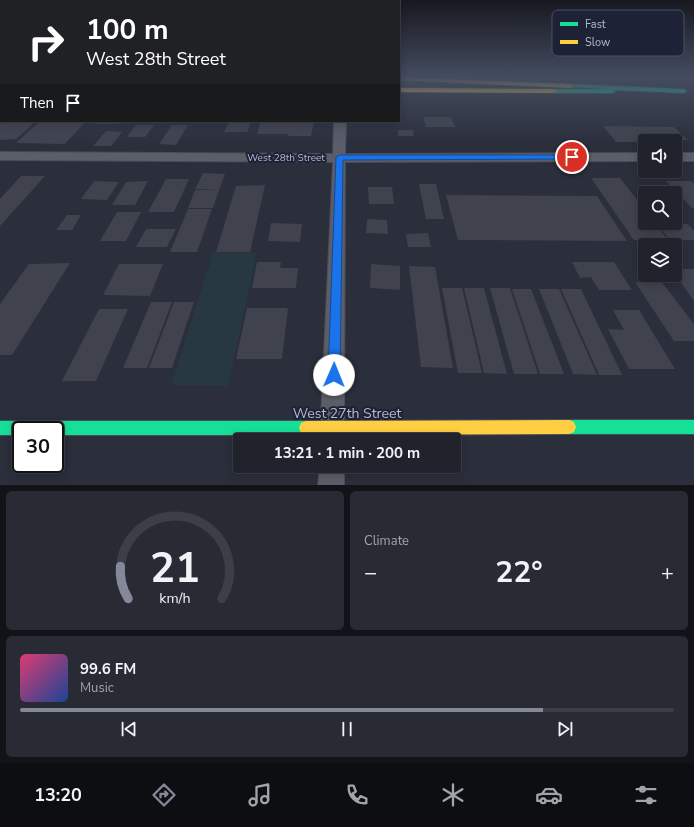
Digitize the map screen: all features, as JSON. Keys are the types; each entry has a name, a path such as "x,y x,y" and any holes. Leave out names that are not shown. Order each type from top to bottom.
{"main road":[{"name":"West 27th Street","path":"384,433 694,427"},
{"name":"West 27th Street","path":"0,428 277,433"}],"street":[{"path":"332,433 340,122"},
{"name":"West 28th Street","path":"0,156 638,157"},
{"path":"682,157 694,157"},
{"path":"331,485 332,473"}],"shaded area":[{"path":"213,253 257,253 228,386 171,385"}],"building":[{"path":"423,117 451,117 455,127 426,127"},
{"path":"0,122 35,122 16,139 0,140"},
{"path":"39,122 85,122 65,144 16,143"},
{"path":"97,122 120,122 118,124 95,124"},
{"path":"229,122 252,122 247,132 224,132"},
{"path":"261,122 314,122 311,136 257,134"},
{"path":"136,125 154,125 145,137 127,137"},
{"path":"172,125 188,125 176,145 159,144"},
{"path":"603,126 674,127 682,134 638,134 638,142 616,142"},
{"path":"398,130 413,130 414,136 398,136"},
{"path":"106,131 122,132 111,146 93,146"},
{"path":"682,134 688,140 682,140"},
{"path":"203,173 225,174 219,190 195,189"},
{"path":"21,176 45,176 0,226 0,199"},
{"path":"591,178 620,178 638,201 638,230 660,230 666,238 638,238 638,240 634,240"},
{"path":"166,179 189,179 174,212 148,212"},
{"path":"94,181 119,182 107,200 81,199"},
{"path":"148,181 135,205 112,205 126,182"},
{"path":"666,181 691,181 694,184 694,208 692,208 682,198 682,186 671,186"},
{"path":"419,184 436,184 444,219 426,219"},
{"path":"265,185 250,252 216,252 236,186"},
{"path":"368,187 392,187 394,204 369,204"},
{"path":"195,190 219,190 213,208 188,208"},
{"path":"446,195 597,196 627,241 458,240"},
{"path":"188,209 212,209 197,252 170,252"},
{"path":"117,212 141,212 126,241 100,241"},
{"path":"67,215 81,215 72,230 56,230"},
{"path":"367,219 387,220 388,234 366,233"},
{"path":"271,223 302,224 300,242 268,241"},
{"path":"682,224 688,224 694,231 694,240 668,238 662,230 682,230"},
{"path":"146,229 176,229 167,247 136,247"},
{"path":"428,233 431,247 408,247 406,234"},
{"path":"257,262 281,262 280,268 298,268 296,288 252,288"},
{"path":"572,262 614,262 632,290 599,290 591,277 580,278"},
{"path":"70,263 12,355 0,355 0,304 29,264"},
{"path":"119,264 163,264 150,296 103,295"},
{"path":"371,264 400,266 400,290 370,288"},
{"path":"409,266 435,267 453,368 421,367"},
{"path":"682,269 694,269 694,301 681,282 682,282"},
{"path":"635,282 662,282 694,324 694,341 674,341"},
{"path":"442,288 462,288 482,373 458,373"},
{"path":"464,288 484,288 507,374 484,373"},
{"path":"490,288 510,288 538,374 514,374"},
{"path":"512,289 531,289 564,374 540,374"},
{"path":"539,289 559,289 597,375 573,374"},
{"path":"561,289 581,289 622,375 599,375"},
{"path":"151,302 172,302 147,368 123,368"},
{"path":"174,302 194,302 172,368 149,368"},
{"path":"247,308 288,308 282,359 236,359"},
{"path":"99,309 128,309 96,381 62,381"},
{"path":"613,310 639,310 675,369 629,369 608,329 624,330"}],"traffic: fast":[{"path":"569,427 694,427"},
{"path":"0,428 306,428"}],"traffic: slow":[{"path":"306,428 569,427"}],"route":[{"path":"334,375 340,157 572,157"}]}
